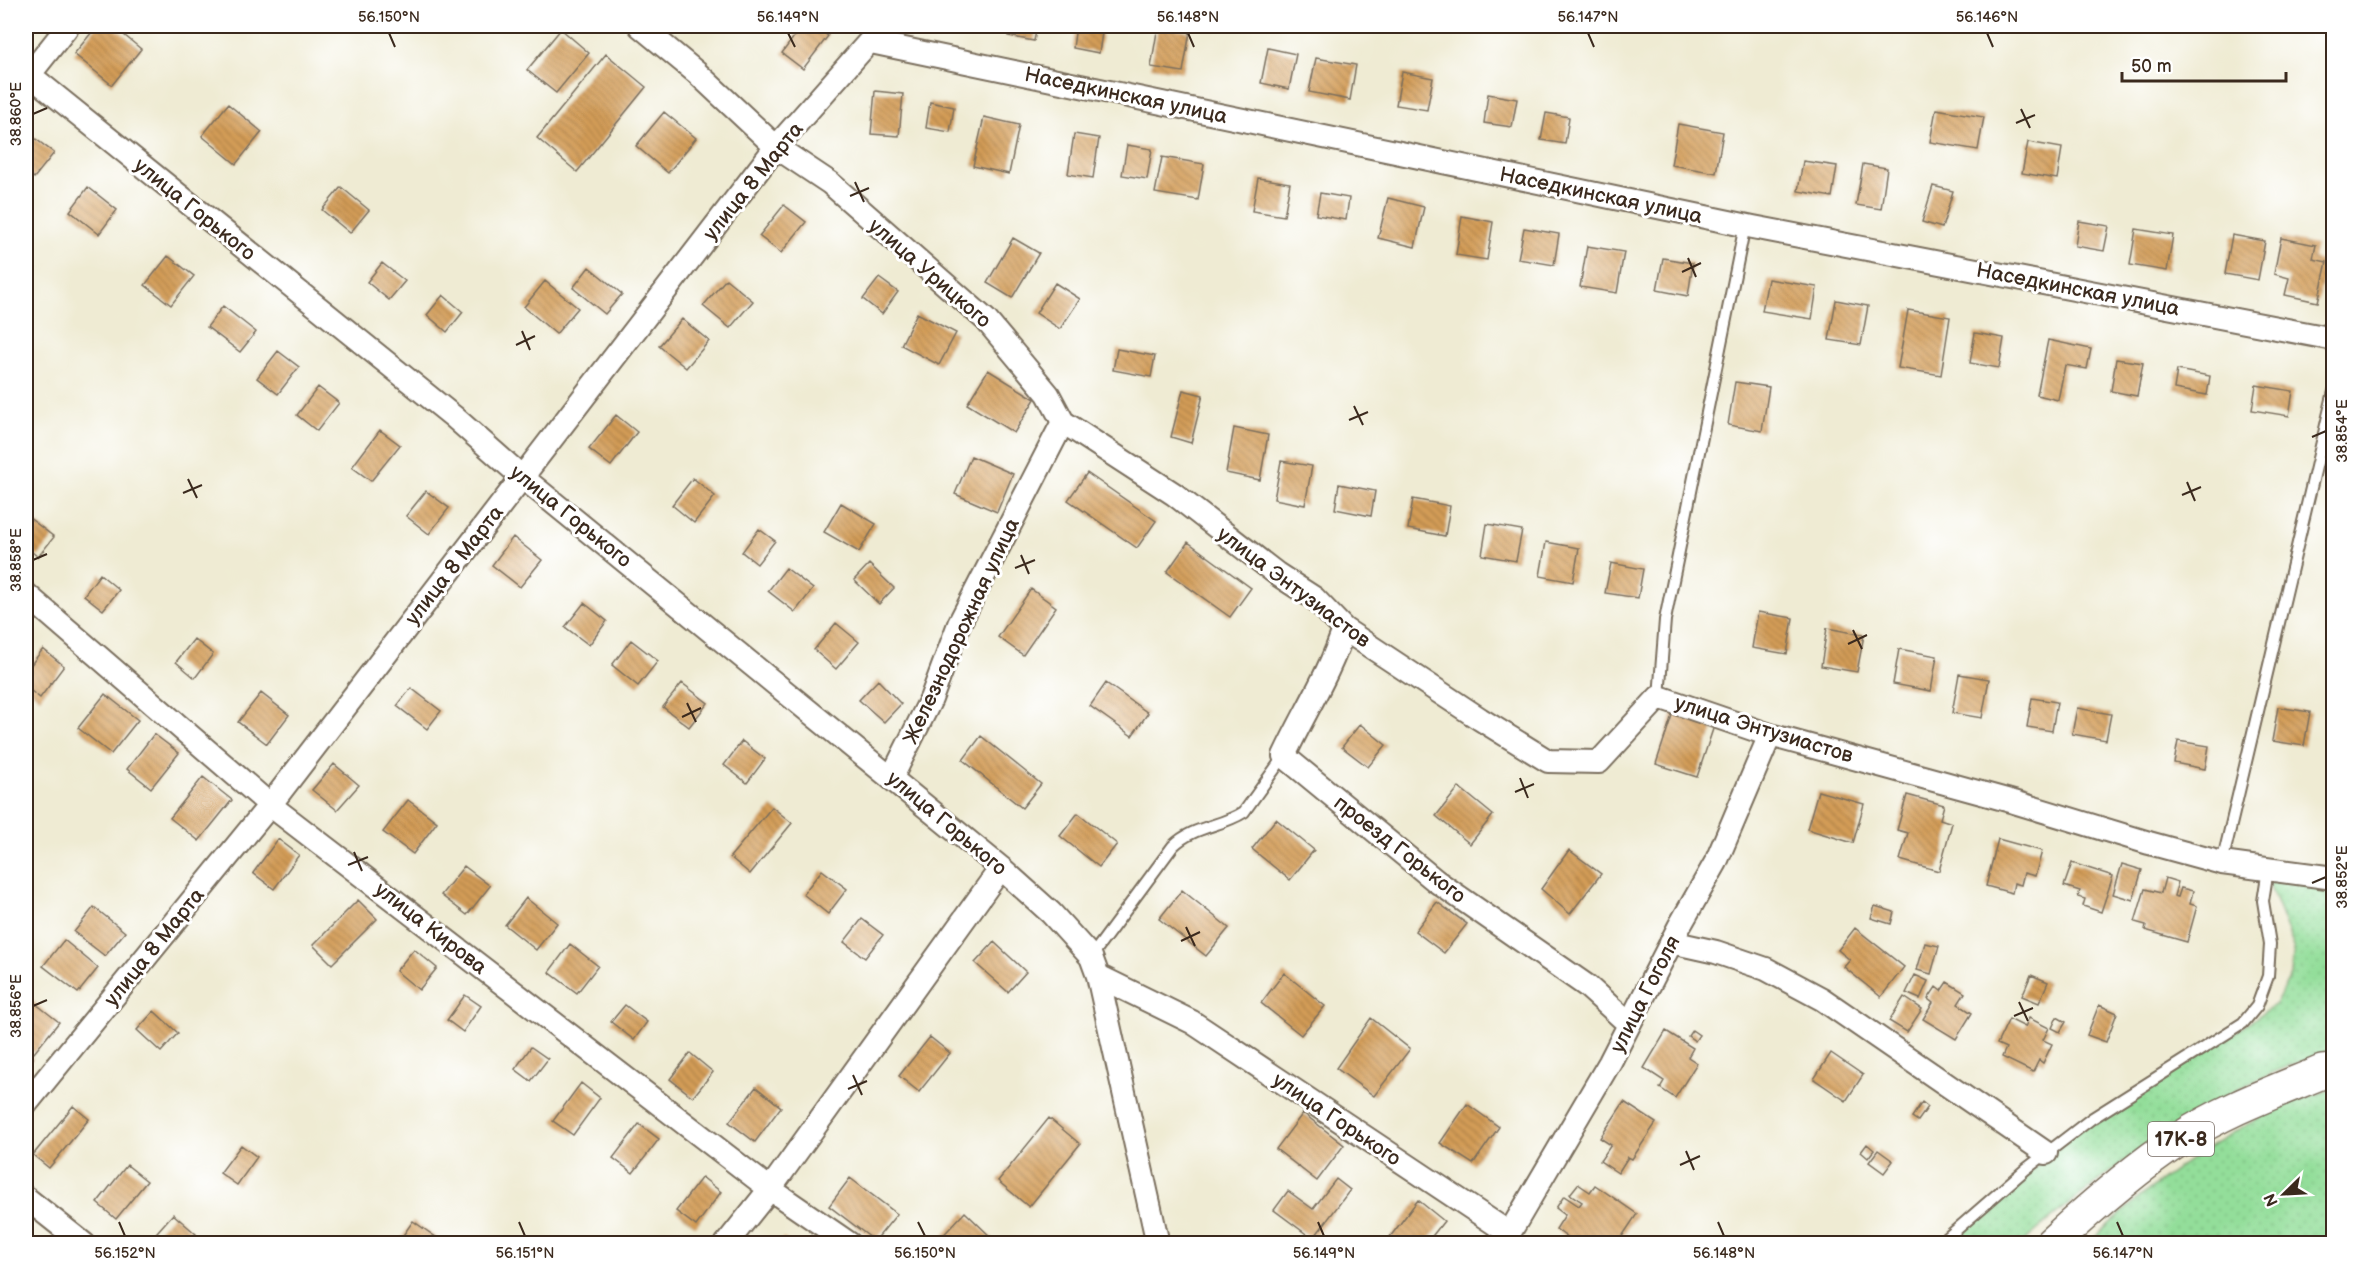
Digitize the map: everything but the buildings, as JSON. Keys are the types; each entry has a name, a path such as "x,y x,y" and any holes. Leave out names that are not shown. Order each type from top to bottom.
{"main road":[{"name":"17К-8","path":"2051,1244 2093,1206 2180,1139 2234,1109 2322,1072 2334,1071"}],"street":[{"path":"27,76 68,26"},
{"name":"улица Урицкого","path":"640,26 697,73 776,147 830,183 986,320 1048,394 1063,422"},
{"name":"улица 8 Марта","path":"26,1104 270,805 776,147 877,34"},
{"name":"Наседкинская улица","path":"877,34 1745,225 2334,339"},
{"name":"улица Горького","path":"27,76 454,417 522,477 892,777 1051,913 1095,967 1192,1022 1506,1238"},
{"name":"улица Энтузиастов","path":"1063,422 1174,494 1277,574 1314,598 1344,628 1548,761 1599,762 1659,697 1770,735 2222,863 2334,878"},
{"name":"Железнодорожная улица","path":"892,777 930,699 959,624 1063,422"},
{"name":"улица Кирова","path":"26,594 270,805 770,1190 850,1244"},
{"path":"1284,756 1304,711 1335,660 1344,628"},
{"name":"улица Гоголя","path":"1506,1238 1610,1062 1671,942 1716,862 1770,735"},
{"name":"проезд Горького","path":"1284,756 1436,881 1587,986 1629,1024"},
{"path":"726,1244 770,1190 1001,868"},
{"path":"1671,942 1716,952 1766,969 1822,999 2046,1153"},
{"name":"улица Горького","path":"1095,967 1158,1244"},
{"path":"26,1198 84,1244"}],"lane":[{"path":"1659,697 1665,620 1745,225"},
{"path":"2222,863 2334,391"},
{"path":"1095,967 1173,846 1184,834 1235,818 1244,812 1284,756"},
{"path":"1940,1244 2046,1153 2091,1119 2222,1039 2243,1023 2257,1006 2268,976 2270,944 2264,901 2268,869"}],"green space":[{"path":"2260,862 2333,872 2333,1052 2292,1065 2250,1083 2209,1105 2129,1158 2022,1243 1947,1244 2090,1120 2237,1031 2275,1004 2291,975 2294,947"},
{"path":"2333,1089 2333,1243 2089,1243 2143,1195 2202,1151 2266,1115 2299,1100"}]}
